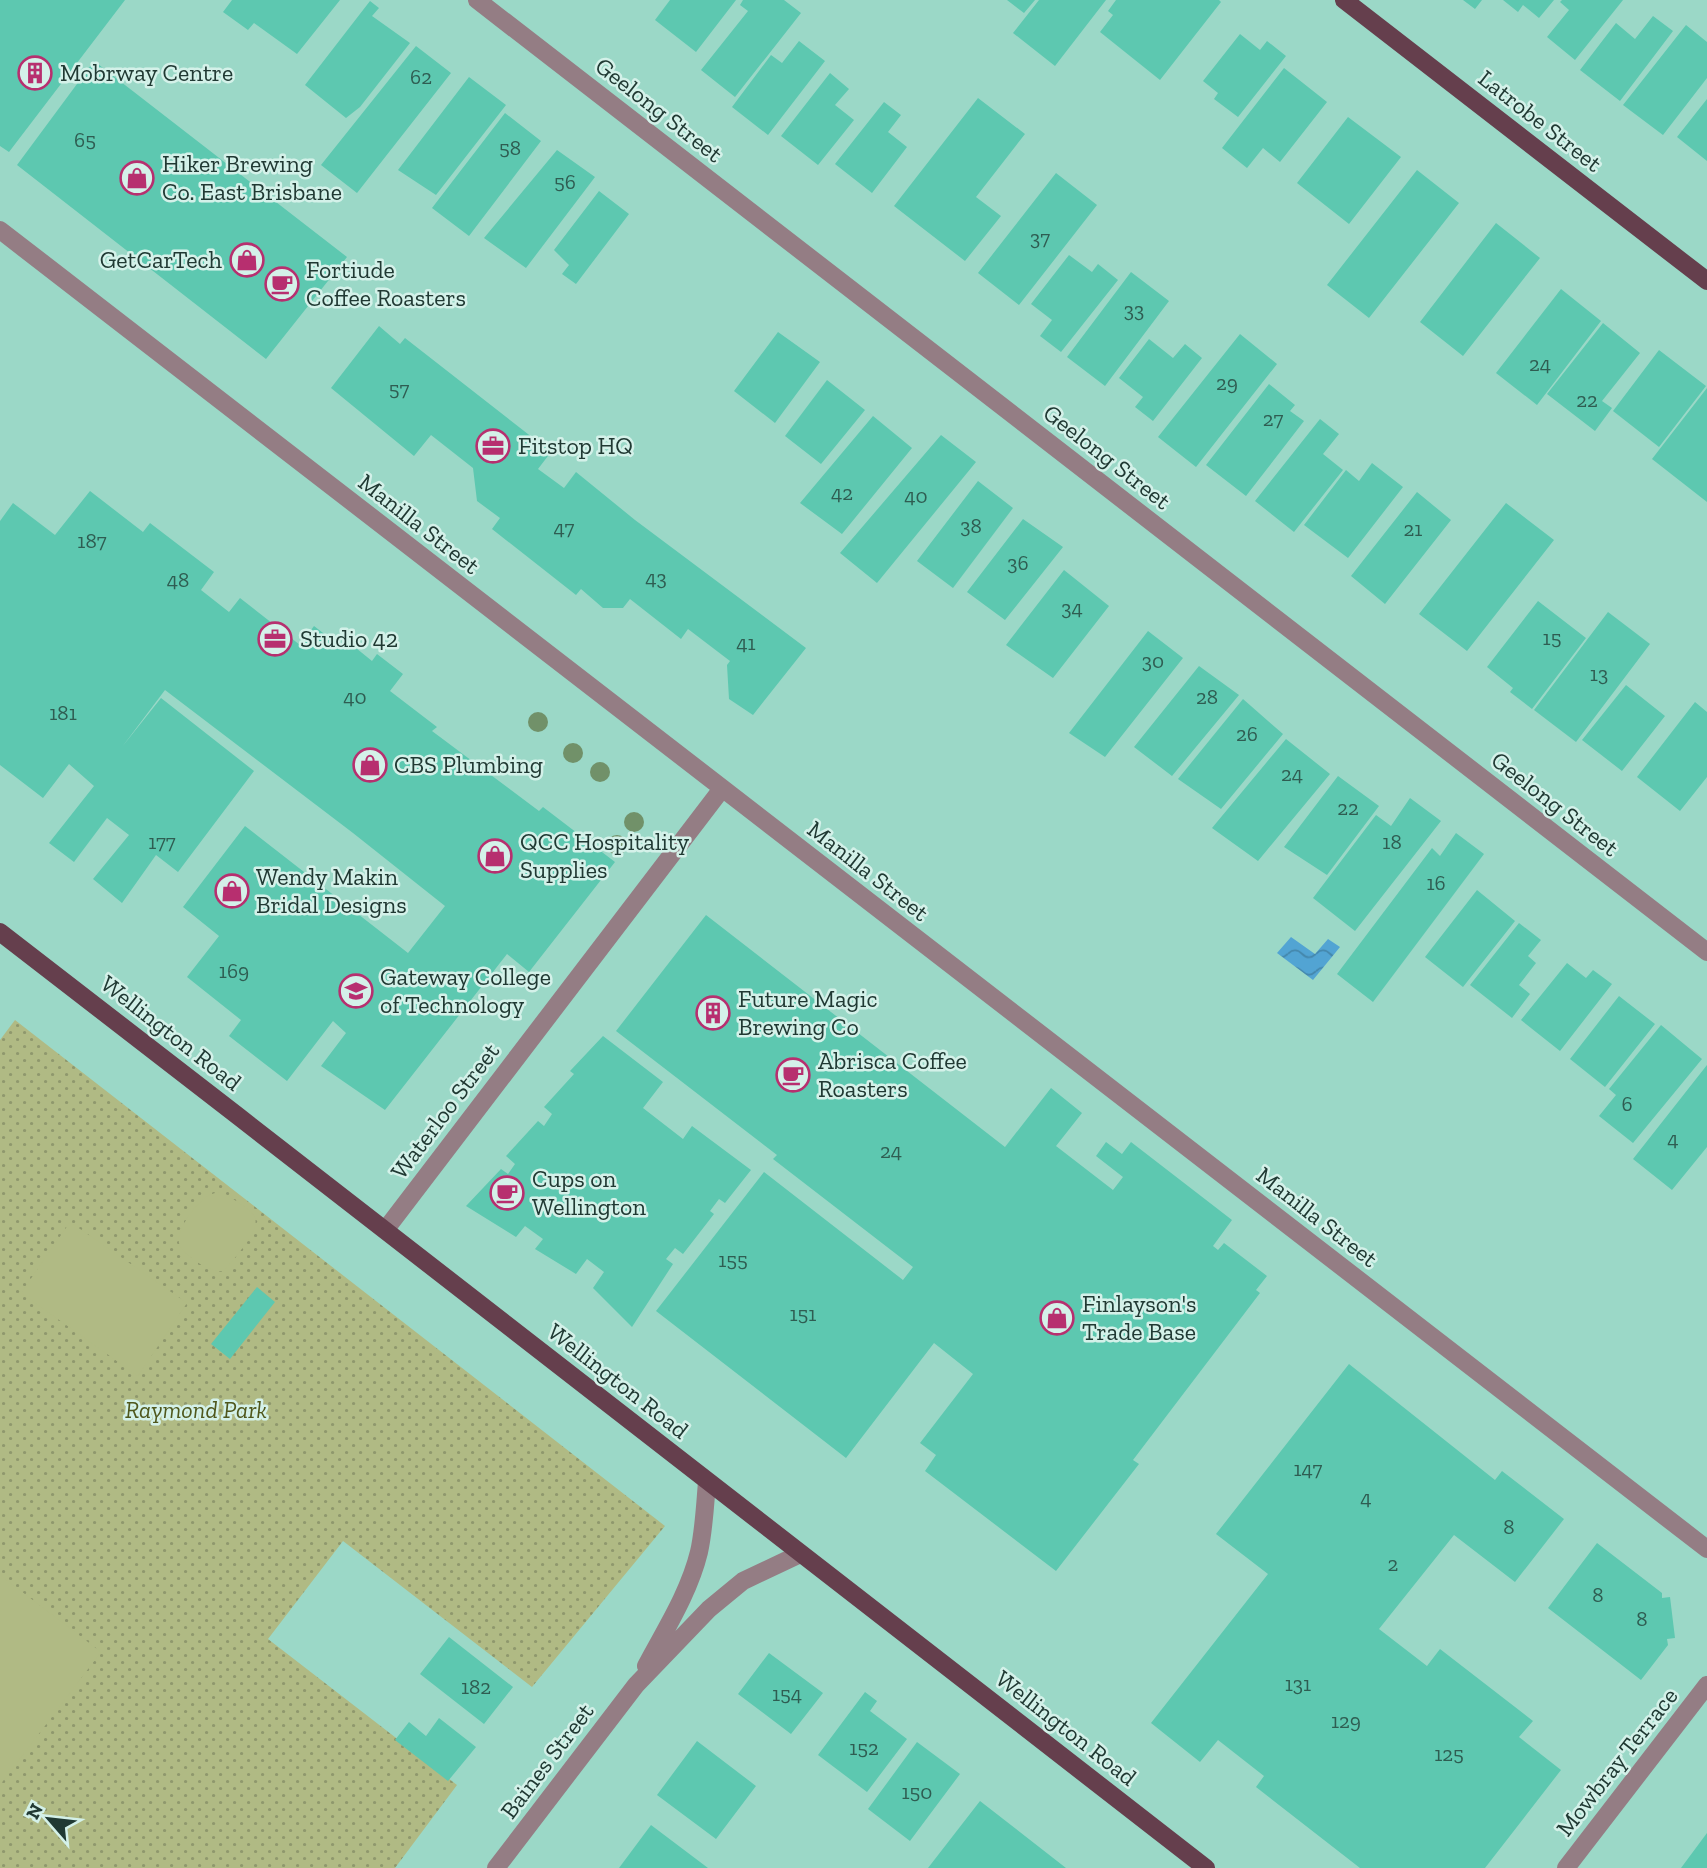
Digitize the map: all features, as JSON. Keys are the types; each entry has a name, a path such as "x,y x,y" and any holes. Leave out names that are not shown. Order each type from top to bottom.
{"main road":[{"name":"Latrobe Street","path":"1343,0 1707,281"},
{"name":"Wellington Road","path":"0,932 1206,1868"}],"street":[{"name":"Geelong Street","path":"477,0 1707,952"},
{"name":"Manilla Street","path":"0,230 721,790 1707,1549"},
{"name":"Waterloo Street","path":"386,1229 721,790"},
{"name":"Baines Street","path":"636,1685 695,1567 700,1550 707,1482"},
{"name":"Baines Street","path":"496,1868 636,1685 725,1594 743,1581 800,1553"},
{"name":"Mowbray Terrace","path":"1566,1868 1707,1685"}],"green space":[{"name":"Raymond Park","path":"15,1020 665,1526 532,1687 343,1541 268,1639 457,1785 395,1868 0,1868 0,1040"},
{"path":"214,1193 224,1193 248,1209 256,1222 245,1244 224,1271 219,1271 205,1267 191,1258 181,1248 179,1237 185,1222 201,1201"},
{"path":"70,1222 187,1303 138,1376 21,1293"},
{"path":"0,1575 101,1652 0,1785"}],"water":[{"path":"1291,937 1315,954 1328,939 1340,947 1313,980 1277,953"}],"building":[{"name":"Mobrway Centre","path":"0,0 125,0 9,152 0,146"},
{"path":"232,0 340,0 297,54 254,23 248,30 223,12"},
{"path":"670,0 736,0 696,52 655,20"},
{"path":"743,0 784,0 801,13 735,97 701,70 748,11 740,5"},
{"path":"1007,0 1035,0 1024,13"},
{"path":"1039,0 1106,0 1055,66 1013,33"},
{"path":"1116,0 1221,2 1160,80 1100,32 1113,15 1108,11"},
{"path":"1463,0 1482,0 1475,9"},
{"path":"1503,0 1554,0 1539,18 1523,5 1518,12"},
{"path":"1623,0 1575,60 1547,37 1569,10 1560,2"},
{"path":"370,1 379,8 372,16 410,43 360,107 346,118 305,85"},
{"path":"1653,16 1673,31 1620,101 1580,70 1616,23 1635,39"},
{"path":"1686,25 1707,42 1707,78 1663,135 1623,105"},
{"path":"1240,34 1260,50 1267,41 1286,56 1238,117 1214,99 1218,93 1203,81"},
{"path":"799,41 825,61 768,135 732,107 771,55 782,63"},
{"path":"416,46 451,73 357,193 321,165"},
{"path":"94,61 347,257 266,359 17,165"},
{"path":"1284,68 1327,102 1280,162 1263,148 1247,168 1222,148"},
{"path":"830,73 849,89 835,105 854,120 818,165 781,136"},
{"path":"469,77 506,105 436,195 398,170"},
{"path":"978,98 1025,134 976,197 1001,216 965,261 894,206"},
{"path":"1707,99 1707,161 1677,137"},
{"path":"884,102 901,115 888,132 907,147 872,193 835,164"},
{"path":"505,113 541,141 469,236 432,208"},
{"path":"1348,117 1401,157 1349,224 1297,183"},
{"path":"557,150 595,177 526,268 484,238"},
{"path":"1417,170 1459,203 1369,318 1327,285"},
{"path":"1056,173 1097,205 1019,305 978,273"},
{"path":"599,191 629,214 576,284 562,274 569,265 554,250"},
{"path":"1496,223 1540,258 1463,356 1420,322"},
{"path":"1069,255 1092,272 1098,264 1118,280 1061,352 1040,336 1052,320 1031,304"},
{"path":"1131,272 1169,301 1105,386 1067,357"},
{"path":"1561,289 1601,321 1537,405 1496,373"},
{"path":"1603,323 1640,353 1602,401 1612,408 1595,431 1547,394"},
{"path":"379,326 400,344 405,338 551,452 538,469 564,488 576,472 635,520 806,648 753,715 729,699 727,665 730,661 688,629 681,639 630,599 623,608 603,608 581,589 576,595 492,529 500,518 477,501 473,468 431,435 414,456 331,388"},
{"path":"778,332 820,362 775,423 734,391"},
{"path":"1240,334 1277,364 1196,467 1158,437"},
{"path":"1149,339 1173,358 1185,344 1202,358 1153,421 1135,407 1143,397 1119,378"},
{"path":"1659,350 1706,386 1659,447 1613,411"},
{"path":"827,380 865,410 821,464 785,436"},
{"path":"1269,384 1295,405 1290,411 1304,421 1246,496 1206,465"},
{"path":"1707,388 1707,502 1652,459"},
{"path":"873,416 912,448 842,534 800,503"},
{"path":"1320,419 1339,434 1323,454 1343,470 1294,532 1255,501"},
{"path":"941,435 976,462 877,583 840,553"},
{"path":"1372,463 1403,487 1348,558 1304,525 1346,470 1359,481"},
{"path":"978,481 1013,508 953,588 917,561"},
{"path":"90,491 143,532 150,523 214,572 201,590 229,612 240,598 300,645 314,626 345,650 351,644 372,661 377,654 403,674 390,691 437,727 432,731 539,811 543,807 615,862 529,972 507,954 385,1110 321,1066 346,1033 333,1021 287,1081 229,1036 241,1020 187,977 219,936 183,907 245,826 408,953 445,906 165,690 122,747 161,698 254,771 178,872 156,855 122,903 93,879 129,835 107,818 74,862 49,843 94,786 69,764 43,798 0,765 0,521 13,503 55,535"},
{"path":"1417,492 1451,520 1385,604 1351,576"},
{"path":"1506,503 1554,540 1467,651 1419,614"},
{"path":"1023,519 1063,547 1005,620 967,592"},
{"path":"1064,570 1109,606 1053,678 1006,645"},
{"path":"1538,601 1586,638 1532,709 1510,692 1513,688 1487,667"},
{"path":"1608,612 1650,644 1576,742 1534,710"},
{"path":"1148,631 1183,658 1105,757 1069,733"},
{"path":"1199,666 1239,695 1172,776 1134,747"},
{"path":"1626,685 1665,716 1622,771 1582,740"},
{"path":"1243,699 1283,734 1221,809 1178,779"},
{"path":"1695,702 1707,712 1707,777 1680,811 1637,777"},
{"path":"1286,739 1330,774 1258,861 1212,828"},
{"path":"1338,776 1379,806 1327,875 1284,847"},
{"path":"1410,798 1441,821 1355,931 1313,898 1376,815 1391,826"},
{"path":"1456,833 1484,854 1373,1002 1337,974 1432,848 1440,856"},
{"path":"1477,890 1515,921 1463,987 1425,957"},
{"path":"706,915 1005,1147 1051,1088 1082,1113 1056,1146 1113,1190 1123,1177 1096,1156 1106,1142 1122,1154 1131,1142 1232,1220 1213,1246 1218,1250 1224,1243 1267,1276 1256,1290 1260,1293 1133,1460 1139,1464 1056,1571 925,1471 936,1455 920,1443 973,1374 934,1343 846,1458 656,1311 764,1172 903,1280 913,1267 773,1159 777,1155 616,1031"},
{"path":"1519,923 1541,940 1528,956 1536,963 1519,985 1530,994 1512,1018 1470,985"},
{"path":"1567,963 1586,978 1593,970 1612,984 1560,1051 1521,1020"},
{"path":"1619,996 1655,1024 1605,1087 1570,1059"},
{"path":"1661,1025 1702,1059 1633,1143 1599,1116 1616,1095 1609,1089"},
{"path":"603,1036 663,1082 643,1108 683,1139 692,1126 751,1170 725,1203 719,1199 710,1211 714,1214 683,1254 675,1248 666,1259 673,1264 632,1327 593,1288 604,1272 587,1259 576,1274 535,1249 543,1239 525,1226 516,1237 466,1206 501,1169 508,1174 515,1164 506,1156 538,1121 544,1126 552,1114 544,1107 574,1074 570,1071"},
{"path":"1707,1065 1707,1147 1672,1190 1633,1159"},
{"path":"257,1287 275,1302 230,1359 211,1344"},
{"path":"1349,1364 1495,1480 1502,1471 1564,1519 1515,1582 1454,1535 1379,1629 1427,1666 1440,1649 1533,1721 1519,1737 1561,1770 1485,1868 1360,1868 1256,1787 1264,1776 1218,1740 1200,1762 1151,1723 1268,1574 1216,1534"},
{"path":"1597,1543 1662,1593 1662,1598 1670,1597 1675,1638 1667,1639 1668,1645 1641,1680 1548,1608"},
{"path":"449,1637 513,1687 484,1724 420,1674"},
{"path":"769,1653 823,1693 791,1734 738,1694"},
{"path":"865,1692 877,1701 870,1711 907,1739 867,1792 818,1755"},
{"path":"439,1718 476,1747 448,1781 395,1740 409,1722 426,1736"},
{"path":"697,1741 756,1786 716,1839 657,1795"},
{"path":"917,1742 960,1774 910,1841 868,1809"},
{"path":"980,1801 1066,1868 928,1868"},
{"path":"651,1825 708,1868 619,1868"},
{"path":"1707,1833 1707,1868 1681,1868 1704,1837"}],"place":[{"name":"Mobrway Centre","path":"35,73"},
{"name":"Hiker Brewing Co. East Brisbane","path":"137,178"},
{"name":"GetCarTech","path":"247,260"},
{"name":"Fortiude Coffee Roasters","path":"282,284"},
{"name":"Fitstop HQ","path":"493,446"},
{"name":"Studio 42","path":"275,639"},
{"name":"CBS Plumbing","path":"370,765"},
{"name":"QCC Hospitality Supplies","path":"495,856"},
{"name":"Wendy Makin Bridal Designs","path":"232,891"},
{"name":"Gateway College of Technology","path":"356,991"},
{"name":"Future Magic Brewing Co","path":"713,1013"},
{"name":"Abrisca Coffee Roasters","path":"793,1075"},
{"name":"Cups on Wellington","path":"507,1193"},
{"name":"Finlayson's Trade Base","path":"1057,1318"}]}
